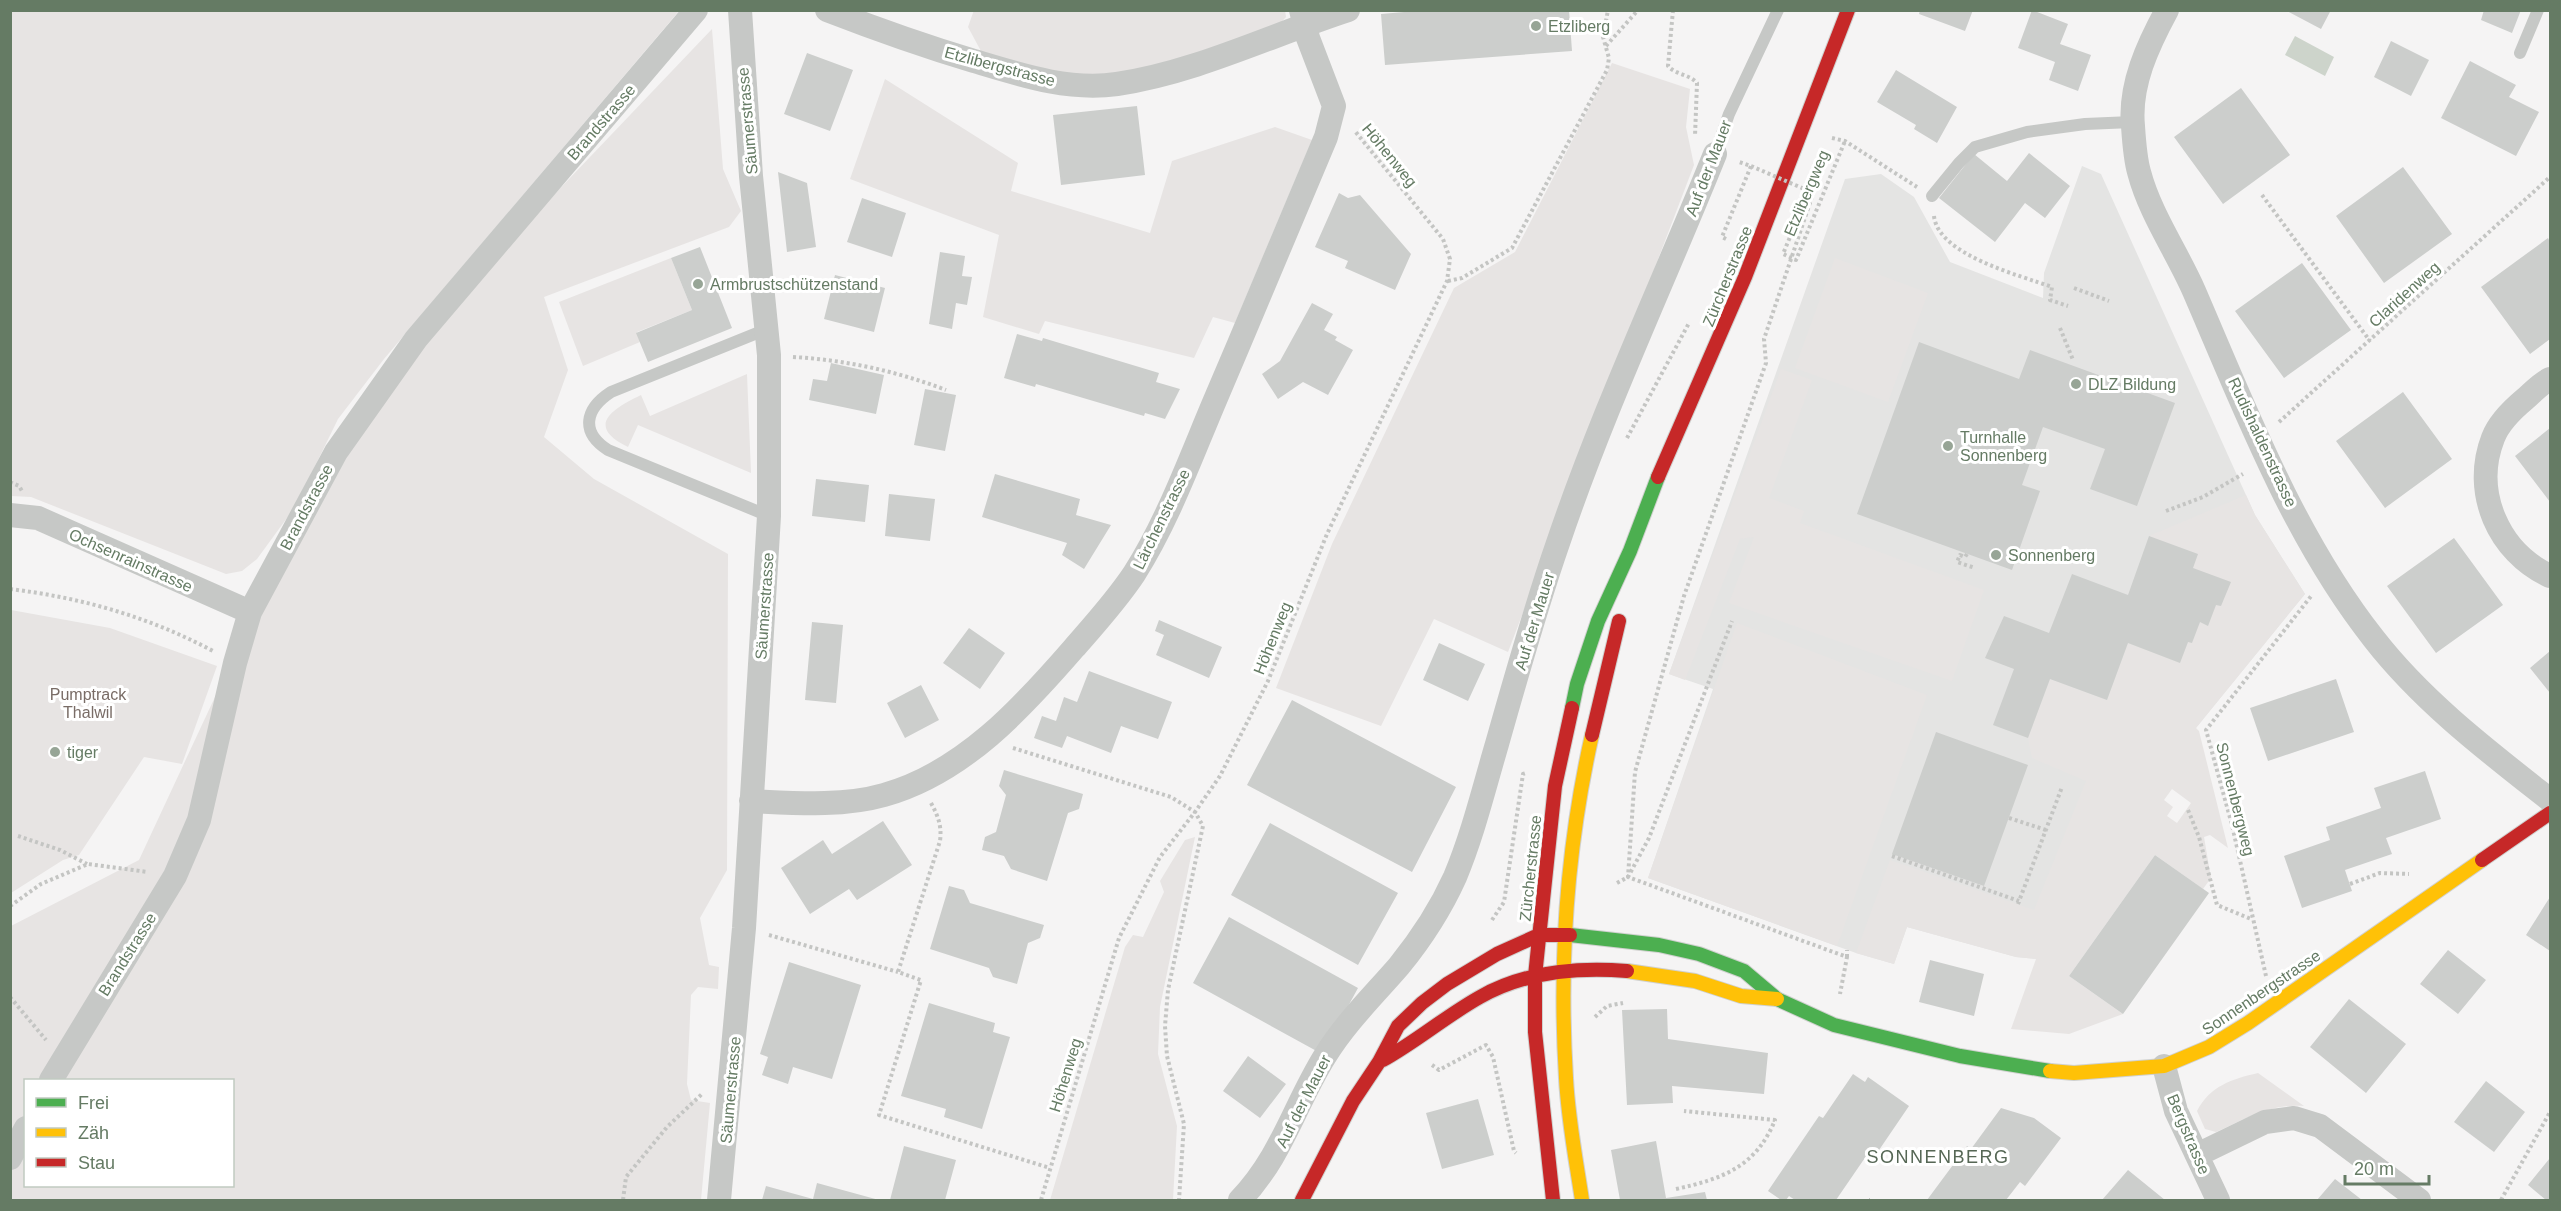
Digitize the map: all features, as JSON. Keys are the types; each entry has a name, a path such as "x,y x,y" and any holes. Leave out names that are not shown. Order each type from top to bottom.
{"main road":[{"name":"Zürcherstrasse","path":"1553,1200 1535,1032 1535,976 1555,786 1577,684 1598,621 1630,551 1654,486 1745,276 1848,10"},
{"name":"Zürcherstrasse","path":"1582,1200 1566,1080 1565,934 1575,831 1586,760 1618,625 1630,551"},
{"name":"Sonnenbergstrasse","path":"1539,935 1565,934 1659,945 1699,954 1744,971 1778,999 1834,1025 1960,1056 2026,1068 2074,1073 2164,1066 2208,1047 2248,1023 2550,813"},
{"path":"1302,1200 1353,1101 1379,1062 1398,1026 1422,1003 1473,967 1520,942 1539,935"},
{"name":"Sonnenbergstrasse","path":"1535,976 1611,970 1655,974 1691,980 1741,996 1778,999"},
{"path":"1379,1062 1395,1054 1467,1004 1495,989 1535,976"}],"street":[{"name":"Brandstrasse","path":"52,1079 175,876 199,820 235,663 250,612 336,452 416,339 696,10"},
{"name":"Etzlibergstrasse","path":"827,10 905,40 1034,79 1086,85 1117,84 1168,72 1303,18 1348,10"},
{"name":"Rudishaldenstrasse","path":"2167,10 2150,42 2137,81 2132,122 2139,172 2152,207 2191,285 2261,445 2330,579 2375,640 2416,686 2450,718 2550,800"},
{"name":"Säumerstrasse","path":"719,1200 744,928 769,516 769,355 751,176 741,47 741,11"},
{"path":"1303,18 1334,106"},
{"name":"Lärchenstrasse","path":"751,801 839,802 884,795 921,781 985,740 1039,689 1109,607 1134,573 1172,501 1326,137 1334,106"},
{"name":"Auf der Mauer","path":"1240,1200 1265,1171 1279,1150 1304,1094 1327,1054 1358,1011 1401,964 1427,928 1454,878 1474,826 1513,688 1562,532 1612,398 1715,154"},
{"path":"2550,379 2512,410 2494,436 2486,466 2487,494 2497,526 2513,551 2537,570 2550,576"},
{"name":"Ochsenrainstrasse","path":"10,515 38,518 250,612"},
{"name":"Bergstrasse","path":"2164,1066 2176,1111 2218,1200"},
{"path":"2198,1155 2265,1122 2294,1118 2320,1126 2419,1200"},
{"path":"10,1158 24,1132"}],"lane":[{"name":"Auf der Mauer","path":"1715,154 1729,114 1778,10"},
{"path":"2520,53 2538,10"},
{"path":"1932,196 1975,147 2027,132 2085,124 2132,122"},
{"path":"767,328 611,392 593,407 589,418 589,428 593,437 608,450 769,516"}],"path":[{"path":"1447,281 1462,278 1512,248 1607,70 1609,58 1603,37 1608,10"},
{"path":"1606,46 1638,10"},
{"path":"1673,10 1668,66 1672,71 1692,77 1697,83 1695,142 1699,148 1715,154"},
{"name":"Höhenweg","path":"1041,1200 1119,938 1160,857 1196,812 1220,776 1268,681 1327,534 1447,281 1450,269 1448,249 1437,229 1334,106"},
{"path":"1828,148 1832,137 1845,141"},
{"name":"Etzlibergweg","path":"1722,237 1751,166 1809,191 1783,254 1796,260 1845,141 1932,196"},
{"name":"Claridenweg","path":"2273,428 2550,177"},
{"path":"1628,877 1635,772 1684,596 1766,363 1764,339 1817,182"},
{"path":"2262,195 2370,341"},
{"path":"1932,196 1935,226 1946,241 1962,253 2052,287 2050,300 2068,306"},
{"path":"2074,288 2109,301"},
{"path":"1626,441 1691,320"},
{"path":"2060,328 2073,360"},
{"path":"790,357 856,364 908,375 946,390"},
{"path":"2166,511 2203,496 2243,474"},
{"path":"1967,554 1965,557 1960,555 1957,562 1975,568"},
{"path":"10,589 54,595 121,611 181,634 235,663"},
{"name":"Sonnenbergweg","path":"2266,977 2232,825 2206,730 2317,590"},
{"path":"1617,883 1628,877 1649,838 1732,621"},
{"path":"985,740 1171,797 1196,812 1203,826 1168,990 1165,1026 1167,1056 1184,1125 1179,1200"},
{"path":"1516,773 1523,774"},
{"path":"898,972 940,841 939,819 921,781"},
{"path":"1892,856 2018,903 2062,787"},
{"path":"2187,810 2199,837 2217,905 2252,919"},
{"path":"2009,818 2046,830"},
{"path":"18,836 60,850 88,864 175,876"},
{"path":"10,906 41,884 88,864"},
{"path":"2350,884 2380,873 2409,874 2417,880"},
{"path":"1628,877 1847,957"},
{"path":"1494,919 1500,910 1505,913"},
{"path":"765,934 921,980 879,1115 1050,1168"},
{"path":"1834,1025 1847,950"},
{"path":"10,997 52,1048"},
{"path":"1595,1017 1607,1006 1629,1001"},
{"path":"1439,1070 1486,1045 1493,1058 1514,1151 1521,1157"},
{"path":"623,1200 626,1178 668,1127 732,1065"},
{"path":"1676,1189 1711,1181 1737,1170 1758,1149 1770,1133 1775,1120 1684,1111"},
{"path":"2501,1200 2550,1112"}],"shaded area":[{"path":"2295,36 2334,57 2325,76 2285,55"},
{"name":"Sonnenberg","path":"2082,166 2101,174 2255,515 2305,594 2195,729 2036,959 2016,957 1907,927 1894,964 1856,953 1648,878 1713,689 1669,674 1845,179 1881,174 1914,197 1950,262 2043,298 2044,273"}],"green space":[{"path":"974,10 1285,10 1286,17 1276,28 1163,65 1117,75 1080,77 1037,70 982,53 968,27"},
{"path":"10,11 679,11 384,359 338,419 295,507 257,559 242,571 226,574 31,497 11,496"},
{"path":"712,29 723,169 741,211 729,227 544,297 568,370 544,437 594,479 728,554 727,870 700,918 709,965 719,967 718,989 698,987 691,995 687,1084 691,1100 710,1103 701,1200 11,1200 11,926 139,860 317,478 508,243"},
{"path":"1612,63 1690,89 1686,127 1694,165 1508,652 1434,619 1381,726 1276,688 1332,544 1454,288 1515,252"},
{"path":"885,79 1018,163 1011,191 1150,233 1172,161 1275,127 1312,140 1235,323 1213,317 1194,358 1045,321 1039,334 983,317 999,235 850,179"},
{"path":"671,258 692,310 637,332 640,342 583,366 559,302"},
{"path":"1835,258 1928,293 1888,402 1795,368"},
{"path":"1781,369 1812,380 1769,498 1804,511 1800,523 1984,590 1952,681 1729,603 1754,537 1740,539 1685,680 1669,674"},
{"path":"747,374 751,473 638,425 628,447 608,432 606,425 613,412 641,395 650,416"},
{"path":"2246,495 2255,515 2305,594 2196,728 2199,731 2228,848 2210,835 2204,837 2211,878 2203,889 2155,855 2069,976 2123,1014 2069,1034 2011,1029 2036,959 2016,957 1907,927 1894,964 1856,953 1890,860 2034,910 2086,781 2032,758 2028,738 2050,679 2107,700 2128,643 2180,662 2200,622 2208,626 2216,605 2221,606 2230,582 2193,568 2149,536","holes":["2172,789 2191,803 2177,823 2167,816 2173,807 2164,800"]},
{"name":"Pumptrack Thalwil","path":"11,610 110,628 217,666 182,764 144,757 79,855 63,860 11,893"},
{"path":"1737,623 1927,695 1837,946 1648,878"},
{"path":"1195,837 1160,1007 1158,1054 1177,1126 1173,1200 1050,1200 1125,947 1133,935 1143,937 1164,892 1160,881 1185,840"},
{"path":"2258,1073 2304,1106 2269,1109 2216,1132 2205,1129 2197,1111 2208,1095 2231,1081"}],"building":[{"path":"1427,10 1569,10 1572,51 1385,65 1381,14"},
{"path":"1920,10 1973,10 1965,31 1919,14"},
{"path":"2032,10 2068,24 2060,44 2091,55 2078,91 2049,80 2055,62 2018,48"},
{"path":"2285,10 2331,10 2321,29"},
{"path":"2484,10 2521,10 2512,33 2481,20"},
{"path":"2391,41 2429,60 2411,96 2374,77"},
{"path":"807,53 853,70 830,131 784,114"},
{"path":"2470,61 2516,85 2509,97 2539,112 2516,156 2441,118"},
{"path":"1896,70 1957,107 1937,143 1914,129 1916,125 1877,102"},
{"path":"2241,88 2290,155 2223,204 2174,137"},
{"path":"1137,106 1145,175 1061,185 1053,115"},
{"path":"2029,153 2070,186 2045,218 2025,203 1995,242 1939,198 1974,154 2007,181"},
{"path":"2403,167 2452,234 2384,283 2336,216"},
{"path":"778,172 807,183 816,247 787,252"},
{"path":"1339,193 1348,198 1360,195 1411,254 1395,290 1345,268 1348,261 1315,247"},
{"path":"862,198 906,213 892,257 847,242"},
{"path":"2548,238 2550,242 2550,339 2530,354 2481,287"},
{"name":"Armbrustschützenstand","path":"700,247 732,328 648,362 636,333 692,310 671,258"},
{"path":"940,252 965,256 962,276 972,277 967,305 956,303 952,329 929,324"},
{"path":"2302,263 2351,330 2284,378 2235,311"},
{"path":"835,275 885,288 874,332 824,319"},
{"path":"1312,303 1333,314 1324,330 1337,337 1335,340 1353,350 1328,395 1303,382 1278,399 1262,374 1280,361"},
{"path":"1017,334 1042,341 1043,338 1159,373 1156,382 1180,389 1165,419 1145,413 1144,416 1036,384 1035,387 1004,378"},
{"path":"1919,342 2019,379 2030,350 2175,403 2137,506 2090,489 2105,449 2043,427 2022,485 2040,491 2012,570 1857,514"},
{"path":"831,363 884,375 876,414 809,400 813,379 827,381"},
{"path":"925,389 956,395 945,451 914,445"},
{"path":"2403,392 2452,459 2385,508 2336,441"},
{"path":"2550,428 2550,502 2515,456"},
{"path":"995,474 1080,499 1076,515 1111,525 1084,569 1062,555 1067,543 982,517"},
{"path":"816,479 869,485 865,522 812,516"},
{"path":"889,494 935,499 930,541 885,536"},
{"path":"2149,536 2198,554 2193,568 2231,582 2221,606 2216,605 2208,626 2200,622 2192,643 2188,642 2180,663 2128,643 2107,700 2050,679 2028,738 1993,725 2014,669 1985,658 2004,616 2049,633 2072,574 2128,595"},
{"path":"2454,538 2503,605 2436,653 2387,586"},
{"path":"1159,620 1222,647 1209,678 1156,655 1164,635 1155,631"},
{"path":"812,622 843,625 836,703 805,700"},
{"path":"969,628 1005,653 980,689 943,663"},
{"path":"1439,643 1485,664 1468,701 1423,680"},
{"path":"2550,651 2550,693 2530,668"},
{"path":"1089,671 1172,702 1158,739 1121,726 1111,753 1067,736 1062,748 1034,738 1042,716 1056,721 1064,697 1077,702"},
{"path":"2336,679 2354,732 2268,761 2250,708"},
{"path":"921,685 939,720 905,738 887,703"},
{"path":"1292,700 1456,787 1412,872 1247,785"},
{"path":"1936,732 2028,765 1984,886 1892,854"},
{"path":"1004,770 1083,794 1079,809 1068,813 1047,881 1011,869 1004,856 982,850 985,837 996,832 1006,795 999,786"},
{"path":"2425,771 2441,819 2386,838 2392,854 2345,870 2352,891 2302,908 2284,856 2330,840 2326,827 2381,808 2374,788"},
{"path":"883,821 912,865 857,900 849,889 810,914 781,868 823,840 832,854"},
{"path":"1270,823 1398,893 1358,965 1231,895"},
{"path":"2155,855 2209,893 2123,1014 2069,976"},
{"path":"949,886 964,890 970,903 1044,925 1040,938 1028,943 1017,984 993,977 989,968 930,949"},
{"path":"2550,897 2550,951 2526,935"},
{"path":"1229,917 1358,988 1322,1054 1193,983"},
{"path":"2448,950 2486,980 2458,1014 2420,984"},
{"path":"1930,960 1984,974 1974,1016 1919,1002"},
{"path":"789,962 861,985 832,1079 793,1067 788,1084 762,1075 768,1057 760,1054"},
{"path":"2349,999 2406,1044 2366,1093 2310,1047"},
{"path":"929,1003 995,1023 993,1032 1010,1037 982,1129 944,1117 946,1109 901,1096"},
{"path":"1667,1009 1668,1039 1768,1053 1764,1094 1672,1086 1673,1103 1627,1105 1622,1010"},
{"path":"1248,1056 1286,1084 1260,1118 1223,1091"},
{"path":"1853,1074 1865,1082 1868,1077 1909,1106 1877,1153 1871,1149 1836,1200 1795,1200 1789,1196 1786,1200 1781,1200 1768,1191 1819,1116 1823,1118"},
{"path":"2486,1081 2525,1112 2494,1152 2454,1122"},
{"path":"1478,1099 1494,1155 1442,1169 1426,1113"},
{"path":"2001,1108 2034,1118 2061,1138 2025,1186 2020,1182 2006,1200 1927,1200 1967,1146 1971,1149"},
{"path":"1656,1141 1666,1198 1705,1192 1707,1200 1620,1200 1611,1150"},
{"path":"904,1146 956,1160 945,1200 890,1200"},
{"path":"2550,1158 2550,1200 2546,1200 2528,1185"},
{"path":"2128,1170 2165,1200 2102,1200"},
{"path":"2335,1179 2362,1200 2317,1200"},
{"path":"817,1183 879,1200 762,1200 766,1186 813,1199"}],"traffic: fast":[{"path":"1572,708 1577,684 1598,621 1630,551 1658,477"},
{"path":"1570,935 1659,945 1699,954 1744,971 1777,999 1834,1025 1960,1056 2050,1071"}],"traffic: slow":[{"path":"1582,1200 1567,1093 1564,992 1571,863 1583,777 1592,735"},
{"path":"2050,1071 2074,1073 2164,1066 2209,1047 2248,1023 2482,860"},
{"path":"1627,971 1695,981 1741,996 1777,999"}],"traffic: jam":[{"path":"1658,477 1745,277 1848,10"},
{"path":"1592,735 1619,621"},
{"path":"1553,1200 1535,1032 1535,976 1555,786 1572,708"},
{"path":"2482,860 2550,813"},
{"path":"1302,1200 1353,1101 1379,1062 1398,1026 1422,1003 1447,984 1497,954 1539,935 1570,935"},
{"path":"1383,1060 1467,1004 1514,982 1570,971 1627,971"}],"place":[{"name":"Etzliberg","path":"1536,26"},
{"name":"Armbrustschützenstand","path":"698,284"},
{"name":"DLZ Bildung","path":"2076,384"},
{"name":"Turnhalle Sonnenberg","path":"1948,446"},
{"name":"Sonnenberg","path":"1996,555"},
{"name":"tiger","path":"55,752"}],"district":[{"name":"SONNENBERG","path":"1938,1157"}]}
